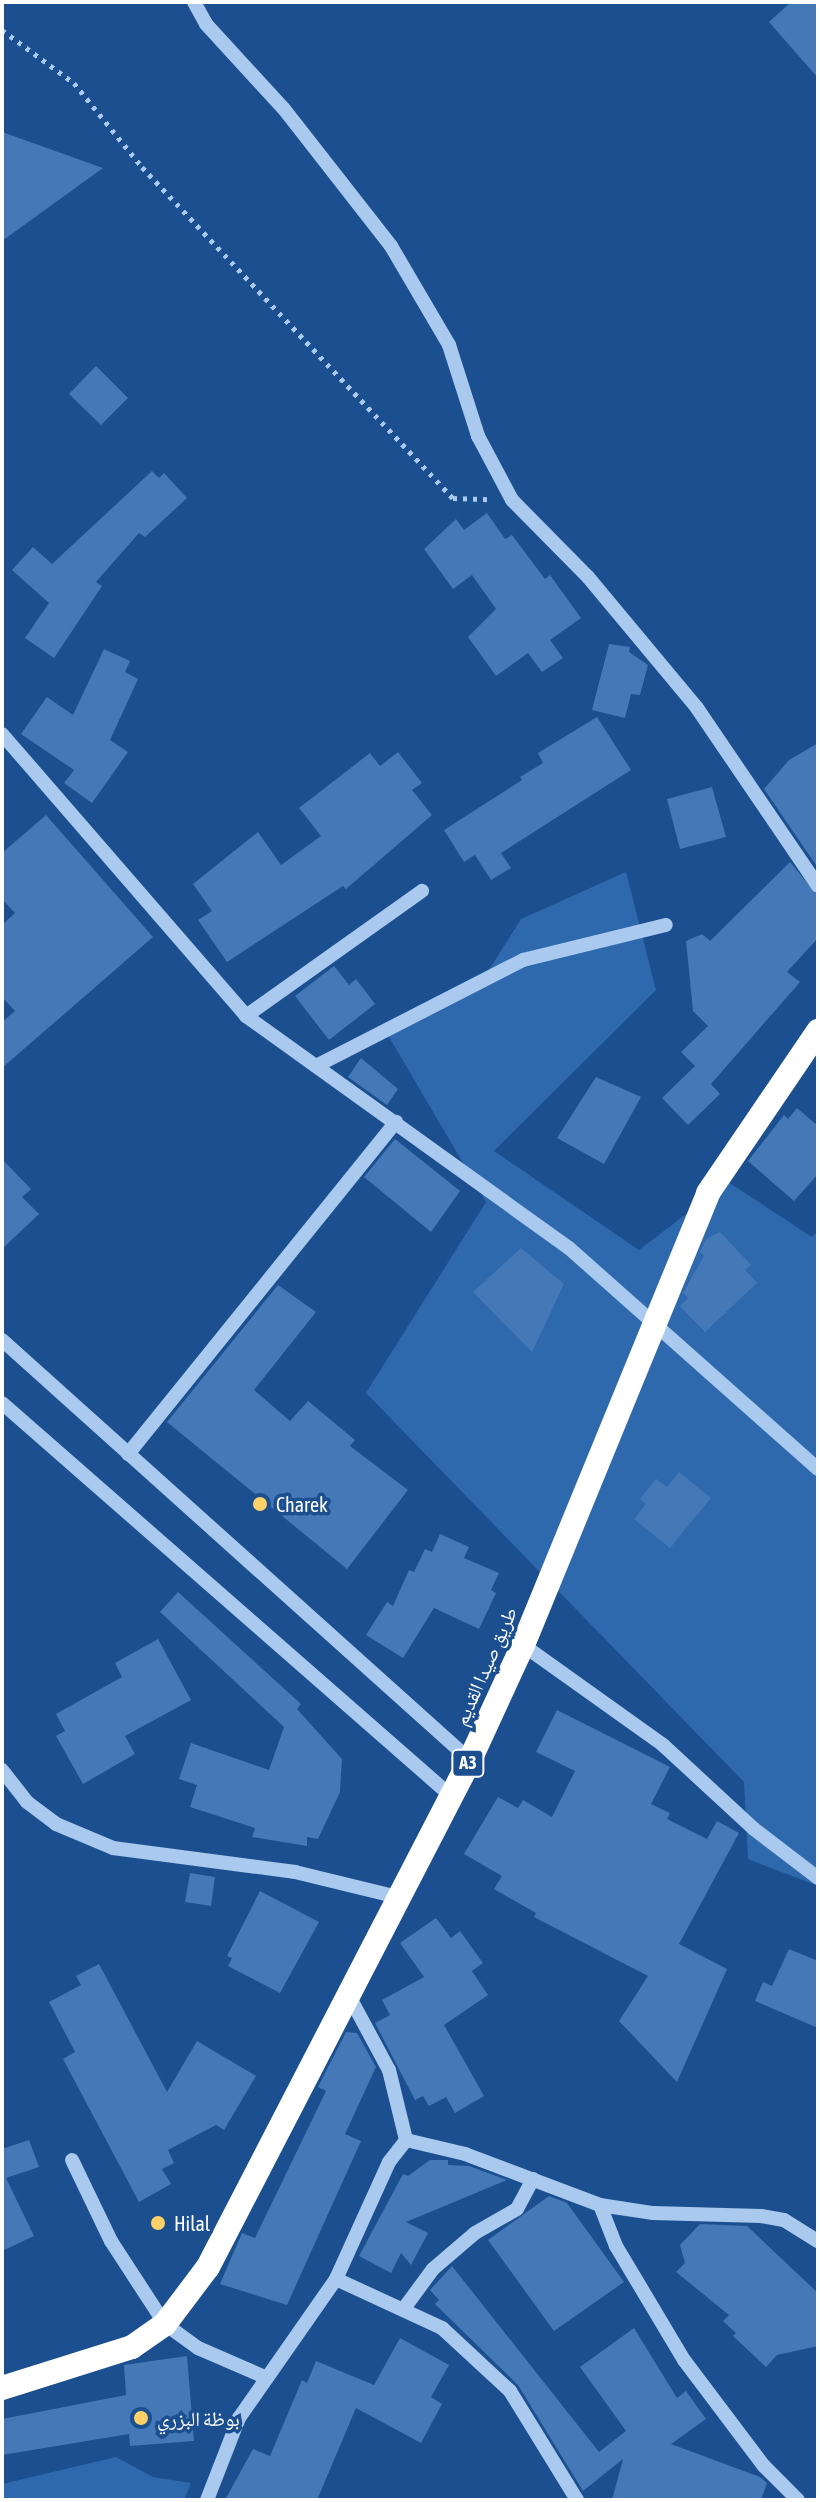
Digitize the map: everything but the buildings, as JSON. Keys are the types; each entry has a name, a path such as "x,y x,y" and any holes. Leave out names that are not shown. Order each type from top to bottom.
{"highway":[{"name":"طريق صيدا القديم","path":"2,2388 101,2361 165,2324 208,2267 348,1994 402,1898 470,1760 523,1645 652,1321 708,1193 818,1031"}],"street":[{"path":"194,2 206,24 293,119 391,246 449,345 478,436 512,500 588,577 697,708 818,886"},
{"path":"2,734 246,1016 569,1248 818,1469"},
{"path":"246,1016 422,891"},
{"path":"316,1066 523,960 666,925"},
{"path":"128,1454 396,1122"},
{"path":"2,1340 470,1760"},
{"path":"2,1403 451,1796"},
{"path":"523,1645 663,1745 754,1829 818,1878"},
{"path":"2,1770 27,1802 56,1824 113,1848 295,1872 402,1898"},
{"path":"348,1994 389,2070 406,2140"},
{"path":"406,2140 533,2179 600,2205 653,2213 761,2216 784,2220 818,2241"},
{"path":"207,2500 239,2418 336,2279 389,2162 406,2140"},
{"path":"72,2160 111,2241 165,2324 198,2348 267,2378"},
{"path":"405,2307 444,2260 475,2233 517,2209 533,2179"},
{"path":"600,2205 616,2246 684,2360 764,2466 798,2500"},
{"path":"336,2279 405,2307 442,2328 510,2391 577,2500"}],"path":[{"path":"2,30 74,83 142,167 453,498 512,500"}],"shaded area":[{"path":"626,872 656,990 494,1151 639,1250 728,1182 812,1237 818,1231 818,1886 748,1859 744,1782 366,1393 486,1202 382,1025 487,973 521,919"},
{"path":"116,2457 153,2477 191,2483 184,2500 2,2500 2,2484"}],"place":[{"name":"Charek","path":"260,1504"},
{"name":"Hilal","path":"158,2223"},
{"name":"بوظة البزري","path":"141,2418"}]}
